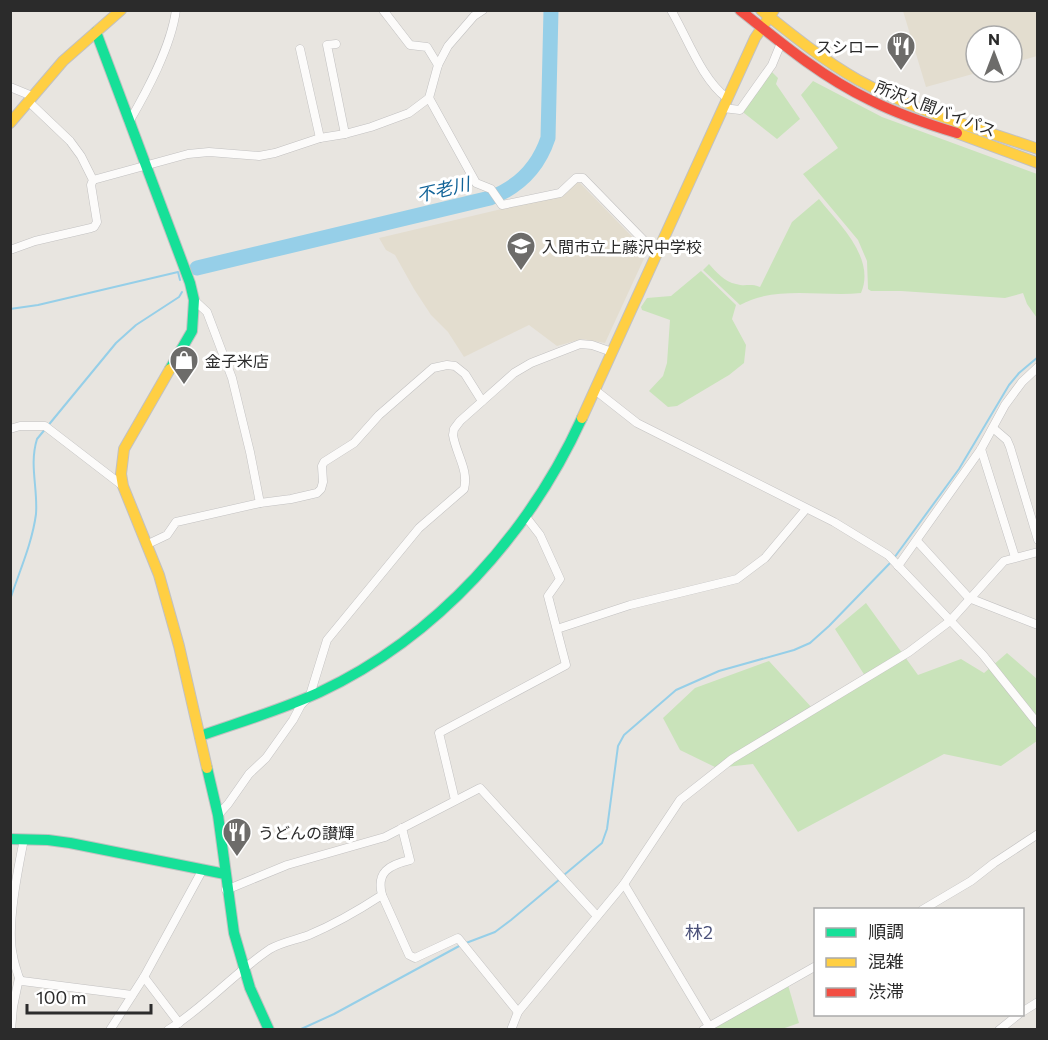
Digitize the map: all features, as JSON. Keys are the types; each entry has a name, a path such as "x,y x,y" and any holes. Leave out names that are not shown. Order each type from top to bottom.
{"main road":[{"path":"10,123 63,61 122,10"},
{"name":"所沢入間バイパス","path":"740,10 781,43 841,84 868,99 930,125 1038,163"},
{"path":"201,736 310,695 337,683 387,654 436,615 475,579 526,517 576,432 768,13"},
{"name":"所沢入間バイパス","path":"768,13 837,67 873,88 933,114 1038,149"},
{"path":"96,32 194,300 192,331 124,449 121,474 123,486 148,543 159,575 201,736 218,815 226,890 234,933 255,1003 269,1029"},
{"path":"10,839 70,843 225,874"}],"street":[{"path":"129,122 155,71 174,23 176,10"},
{"path":"383,10 410,45 426,47 438,65"},
{"path":"93,180 198,153 259,156 320,138 345,134 409,113 422,106 429,98 438,65 448,46 474,16 483,10"},
{"path":"671,10 725,103 740,110 772,65 781,43"},
{"path":"336,44 327,45 345,134"},
{"path":"300,49 320,138"},
{"path":"10,87 30,99 70,141 81,156 93,180 91,185 97,222 94,227 35,241 10,250"},
{"path":"429,98 476,183 491,189 502,204 560,193 576,178 583,178 657,254"},
{"path":"194,300 207,312 232,378 260,503"},
{"path":"218,815 249,774 266,758 310,695 327,640 419,528 464,489 465,472 454,442 454,429 513,373 531,363 580,344 592,345 612,352"},
{"path":"148,543 167,536 176,522 317,493 323,482 324,462 354,443 379,415 433,368 455,366 465,374 482,401"},
{"path":"898,566 981,449 1005,405 1022,382 1038,368"},
{"path":"595,390 636,423 834,522 888,555 983,655 1038,724"},
{"path":"10,429 20,426 47,428 123,486"},
{"path":"993,428 1007,440 1011,447 1038,540"},
{"path":"981,449 1016,557"},
{"path":"557,629 630,605 737,579 765,558 806,509"},
{"path":"455,800 439,733 566,665 548,596 560,579 540,535 526,517"},
{"path":"917,541 969,598 1038,625"},
{"path":"511,1029 516,1016 624,884 680,800 732,759 909,652 950,621 1004,561 1038,552"},
{"path":"226,890 287,866 385,837 480,788 597,916"},
{"path":"402,828 410,860 398,863 383,874 380,884 382,895 409,956 415,958 458,938 516,1016 520,1029"},
{"path":"924,908 971,881 1038,834"},
{"path":"11,1029 13,1007 20,978 12,954 12,922 24,839"},
{"path":"111,1029 144,977 202,869"},
{"path":"624,884 706,1028 814,967"},
{"path":"168,1029 181,1022 243,969 273,947 307,936 382,895"},
{"path":"144,977 187,1029"},
{"path":"20,978 22,981 132,995"},
{"path":"1024,1011 1038,1002"},
{"path":"999,1029 1015,1016"}],"shaded area":[{"path":"903,11 1037,11 1037,56 1024,60 1024,24 964,24 964,76 926,87"},
{"name":"入間市立上藤沢中学校","path":"575,183 580,183 647,252 605,343 582,339 557,346 529,325 464,357 448,332 431,315 395,255 386,250 379,238 561,195"}],"green space":[{"path":"772,72 778,78 776,84 800,119 777,139 744,113 743,109"},
{"path":"813,81 882,117 1037,174 1037,318 1027,304 1023,293 1005,298 868,289 867,261 858,240 803,174 838,148 801,95"},
{"path":"819,199 845,230 860,254 864,267 861,293 784,293 754,299 740,305 703,270 709,264 732,283 760,287 792,222"},
{"path":"701,271 736,305 732,319 746,345 744,363 729,375 677,406 668,407 649,391 663,376 667,363 670,320 642,310 641,307 647,298 671,296"},
{"path":"866,603 918,675 961,659 984,673 1007,653 1037,679 1037,741 1001,766 944,754 798,832 753,764 717,768 680,750 663,718 695,688 769,661 813,709 867,679 835,629"},
{"path":"788,985 799,1023 782,1029 710,1030"}],"waterway":[{"name":"不老川","path":"197,268 490,198 510,188 533,167 548,138 551,10"},
{"name":"不老川","path":"10,309 38,305 178,272 180,280"},
{"path":"10,600 28,547 36,514 34,458 37,439 116,343 136,325 179,297 182,292"},
{"path":"894,558 959,469 1009,385 1038,357"},
{"path":"564,875 602,843 607,829 618,746 624,735 676,690 719,671 794,650 810,643 891,562"},
{"path":"466,943 495,932 560,879"},
{"path":"299,1030 334,1014 461,945"}],"traffic: fast":[{"path":"96,32 190,283 194,300 192,331 170,369"},
{"path":"200,736 320,692 363,669 403,642 440,612 475,578 507,541 535,502 582,418"},
{"path":"207,768 218,815 234,933 250,988 269,1030"},
{"path":"10,839 70,843 225,874"}],"traffic: slow":[{"path":"10,123 63,61 121,10"},
{"path":"761,10 832,64 858,80 902,101 946,118 1038,149"},
{"path":"582,418 755,38 774,10"},
{"path":"957,133 1038,163"},
{"path":"170,369 124,449 121,474 123,486 159,575 179,646 207,768"}],"traffic: jam":[{"path":"740,10 802,59 852,91 902,114 957,133"}],"place":[{"name":"スシロー","path":"901,72"},
{"name":"入間市立上藤沢中学校","path":"521,272"},
{"name":"金子米店","path":"184,386"},
{"name":"うどんの讃輝","path":"237,858"}],"district":[{"name":"林2","path":"699,932"}]}
